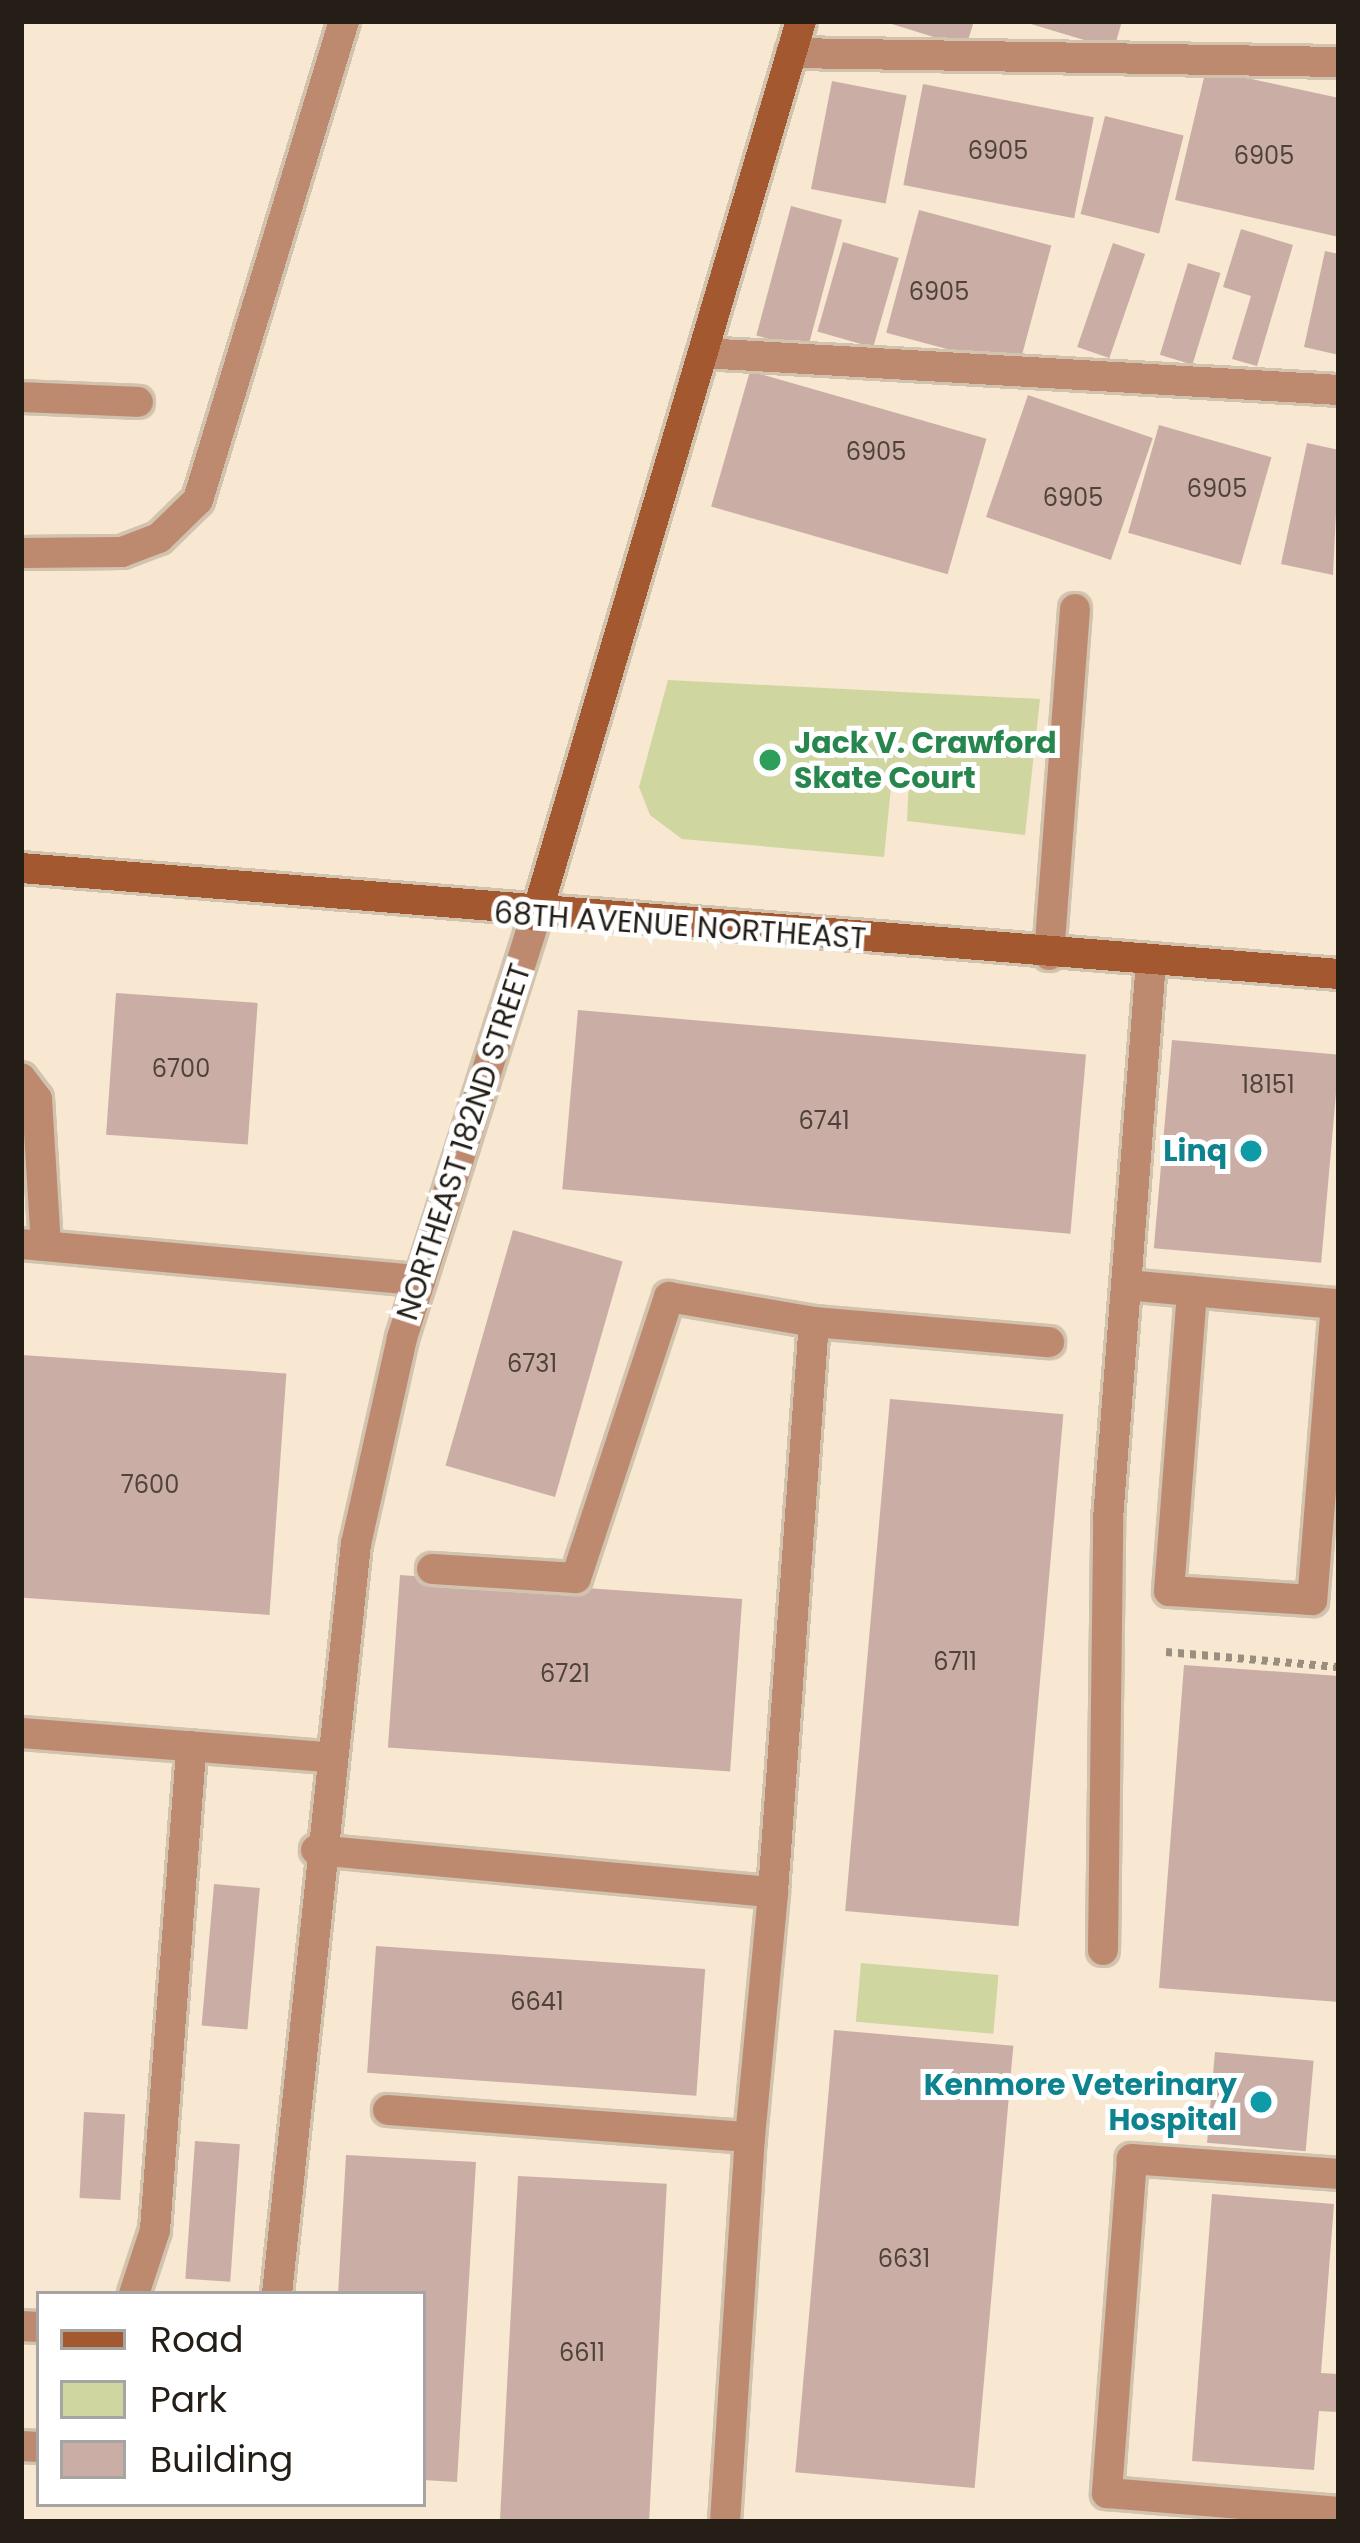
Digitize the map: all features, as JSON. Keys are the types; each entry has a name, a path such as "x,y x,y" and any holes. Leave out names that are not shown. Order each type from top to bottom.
{"street":[{"path":"21,553 122,552 158,538 198,500 344,21"},
{"name":"NORTHEAST 182ND STREET","path":"278,2291 316,1850 356,1544 420,1280 536,916 801,21"},
{"path":"791,53 1339,62"},
{"path":"703,353 1339,391"},
{"path":"21,397 138,402"},
{"path":"1049,955 1075,609"},
{"name":"68TH AVENUE NORTHEAST","path":"21,868 536,916 1339,974"},
{"path":"1103,1950 1108,1519 1151,961"},
{"path":"21,1078 37,1100 33,1245 420,1280"},
{"path":"1126,1285 1336,1304 1312,1600 1168,1591 1192,1291"},
{"path":"432,1569 576,1578 668,1297 814,1322 1049,1342"},
{"path":"725,2522 814,1322"},
{"path":"21,1733 328,1757"},
{"path":"135,2291 155,2230 191,1746"},
{"path":"316,1850 773,1892"},
{"path":"388,2110 750,2137"},
{"path":"1339,2174 1132,2159 1107,2493 1339,2512"}],"path":[{"path":"1166,1652 1339,1667"}],"green space":[{"name":"Jack V. Crawford Skate Court","path":"668,680 1040,699 1025,835 907,821 909,778 892,777 884,857 682,839 650,815 639,787"},
{"path":"861,1963 998,1975 993,2034 856,2022"}],"building":[{"path":"882,21 974,21 966,47"},
{"path":"1021,21 1122,21 1114,49"},
{"path":"1206,69 1339,98 1339,237 1175,200"},
{"path":"832,81 907,96 886,203 811,189"},
{"path":"923,84 1094,117 1074,218 903,185"},
{"path":"1105,116 1184,136 1159,234 1081,214"},
{"path":"791,206 842,220 808,349 756,335"},
{"path":"919,210 1051,245 1018,368 886,333"},
{"path":"1241,229 1293,245 1257,366 1232,359 1251,296 1223,287"},
{"path":"843,242 899,258 873,347 817,331"},
{"path":"1113,243 1145,254 1109,358 1077,347"},
{"path":"1325,251 1339,254 1339,355 1304,347"},
{"path":"1188,263 1221,273 1192,365 1160,355"},
{"path":"750,371 986,439 948,574 711,507"},
{"path":"1028,395 1153,438 1111,560 986,517"},
{"path":"1159,425 1271,457 1241,565 1128,533"},
{"path":"1307,443 1339,450 1333,575 1281,564"},
{"path":"116,993 258,1003 248,1145 106,1135"},
{"path":"578,1010 1086,1054 1070,1234 562,1189"},
{"name":"Linq","path":"1172,1040 1339,1055 1321,1263 1154,1248"},
{"path":"513,1230 623,1261 555,1497 445,1466"},
{"path":"22,1355 286,1373 269,1615 21,1598"},
{"path":"890,1399 1063,1414 1019,1926 845,1911"},
{"path":"400,1575 742,1599 730,1772 388,1748"},
{"path":"1184,1665 1339,1676 1339,2002 1159,1988"},
{"path":"214,1884 260,1888 247,2029 202,2025"},
{"path":"376,1946 705,1969 696,2096 367,2073"},
{"path":"834,2030 1013,2046 975,2488 795,2472"},
{"name":"Kenmore Veterinary Hospital","path":"1215,2052 1314,2061 1306,2151 1207,2143"},
{"path":"84,2112 125,2114 120,2200 79,2198"},
{"path":"195,2141 240,2144 230,2282 185,2279"},
{"path":"346,2155 476,2162 457,2482 426,2480 426,2291 338,2291"},
{"path":"518,2176 667,2184 649,2522 500,2522"},
{"path":"1212,2194 1334,2204 1321,2373 1339,2374 1339,2412 1319,2411 1314,2470 1192,2461"}],"place":[{"name":"Jack V. Crawford Skate Court","path":"770,760"},
{"name":"Linq","path":"1251,1151"},
{"name":"Kenmore Veterinary Hospital","path":"1261,2102"}]}
